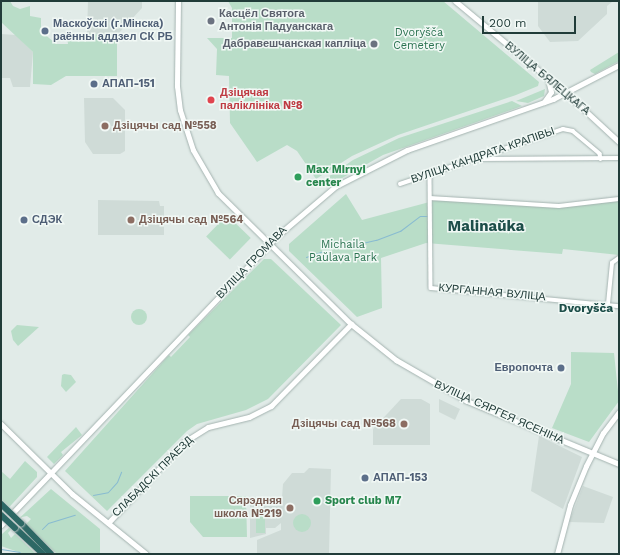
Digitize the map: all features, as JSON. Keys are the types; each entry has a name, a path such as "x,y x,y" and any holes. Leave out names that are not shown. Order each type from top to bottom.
{"highway":[{"path":"1,504 51,554"},
{"path":"1,514 43,554"}],"main road":[{"name":"ВУЛІЦА СЯРГЕЯ ЯСЕНІНА","path":"178,1 177,91 192,150 214,188 351,324 396,360 439,388 592,454 619,464"},
{"name":"ВУЛІЦА БЯЛЕЦКАГА","path":"455,1 566,94 619,142"},
{"name":"ВУЛІЦА ГРОМАВА","path":"1,525 52,475 269,244 323,196 364,170 420,145 544,103 566,94 619,65"},
{"path":"544,103 551,92 548,79"},
{"name":"СЛАБАДСКІ ПРАЕЗД","path":"108,522 184,442 208,427 249,417 271,406 351,324"},
{"path":"557,554 570,505 592,454 619,412"},
{"path":"1,424 52,475 146,554"}],"street":[{"name":"ВУЛІЦА КАНДРАТА КРАПІВЫ","path":"400,184 568,129 600,154 602,159"},
{"path":"477,159 619,158"},
{"name":"КУРГАННАЯ ВУЛІЦА","path":"430,174 431,288 619,306"},
{"path":"430,198 559,206 619,199"},
{"path":"608,304 612,263 619,258"}],"shaded area":[{"path":"88,1 142,1 142,8 117,35 87,34"},
{"path":"538,1 612,2 607,6 607,14 578,41 550,42 538,26"},
{"path":"1,34 16,35 33,52 30,87 13,87 10,78 1,78"},
{"name":"Дзіцячы сад №558","path":"84,98 113,98 125,110 125,151 120,154 93,154 85,142"},
{"name":"Дзіцячы сад №564","path":"98,200 159,201 160,206 164,206 164,235 98,235"},
{"name":"Дзіцячы сад №568","path":"401,399 421,399 430,404 430,445 373,445 373,429"},
{"path":"439,399 460,409 455,420 439,412"},
{"path":"539,436 582,457 563,509 531,491"},
{"name":"Сярэдняя школа №219","path":"309,468 331,469 329,554 257,554 257,540 281,530 281,523 275,528 266,528 266,534 250,538 250,498 282,498 283,484 292,473 304,473"},
{"path":"583,486 613,497 604,523 569,522"}],"green space":[{"path":"1,1 10,1 13,6 20,9 30,6 30,16 41,18 41,31 56,44 68,44 67,36 76,34 117,35 117,76 66,76 51,85 33,84 33,52 1,22"},
{"name":"Dvoryšča Cemetery","path":"228,1 443,1 539,82 538,86 516,95 398,135 352,156 316,179 297,151 287,145 257,162 230,123 229,76 216,75 217,49 207,38 232,38 232,8"},
{"path":"619,52 619,61 595,74 591,72 590,70"},
{"path":"545,89 544,96 528,103 516,101"},
{"path":"512,101 522,106 383,155 335,182 325,179 353,160 399,138"},
{"name":"Michaila Paŭlava Park","path":"346,194 362,220 437,200 557,207 619,201 619,255 563,249 562,254 426,243 381,258 382,308 357,317 289,251 289,244"},
{"path":"227,215 251,238 230,260 206,237"},
{"path":"264,259 271,259 341,325 268,399 246,410 197,424 187,431 107,511 65,471 169,355 171,357 190,337 188,335"},
{"path":"139,309 146,314 147,317 142,324 139,325 132,320 131,317 136,310"},
{"path":"17,325 39,327 18,346 13,340 11,331"},
{"path":"571,352 614,353 619,401 589,442 552,428 571,384"},
{"path":"62,375 71,375 76,382 66,392 61,386"},
{"path":"76,427 82,435 61,452 63,455 54,464 47,457"},
{"path":"25,461 37,472 37,477 1,516 1,471 10,479"},
{"path":"51,489 100,529 100,554 57,554 26,524 31,519 27,516 22,517 8,533 11,538 15,534 36,554 24,554 1,546 1,535"},
{"path":"190,496 246,496 247,537 203,537 190,522"},
{"path":"256,509 265,509 265,533 256,533"},
{"path":"302,514 308,517 311,523 308,529 302,532 296,529 293,523 296,517"}],"waterway":[{"path":"336,245 345,247 376,240 400,231 420,216 427,216"},
{"path":"306,257 323,251"},
{"path":"93,495 108,492 117,482 121,472"},
{"path":"42,529 48,523 75,515"},
{"path":"1,549 20,552"}],"place":[{"name":"Касцёл Святога Антонія Падуанскага","path":"211,21"},
{"name":"Маскоўскі (г.Мінска) раённы аддзел СК РБ","path":"45,31"},
{"name":"Дабравешчанская капліца","path":"374,44"},
{"name":"АПАП-151","path":"94,84"},
{"name":"Дзіцячая паліклініка №8","path":"211,100"},
{"name":"Дзіцячы сад №558","path":"105,126"},
{"name":"Max Mirnyi center","path":"298,177"},
{"name":"СДЭК","path":"24,220"},
{"name":"Дзіцячы сад №564","path":"131,220"},
{"name":"Европочта","path":"561,368"},
{"name":"Дзіцячы сад №568","path":"404,424"},
{"name":"АПАП-153","path":"365,478"},
{"name":"Sport club M7","path":"317,501"},
{"name":"Сярэдняя школа №219","path":"290,508"}],"district":[{"name":"Malinaŭka","path":"486,227"},
{"name":"Dvoryšča","path":"586,309"}]}
